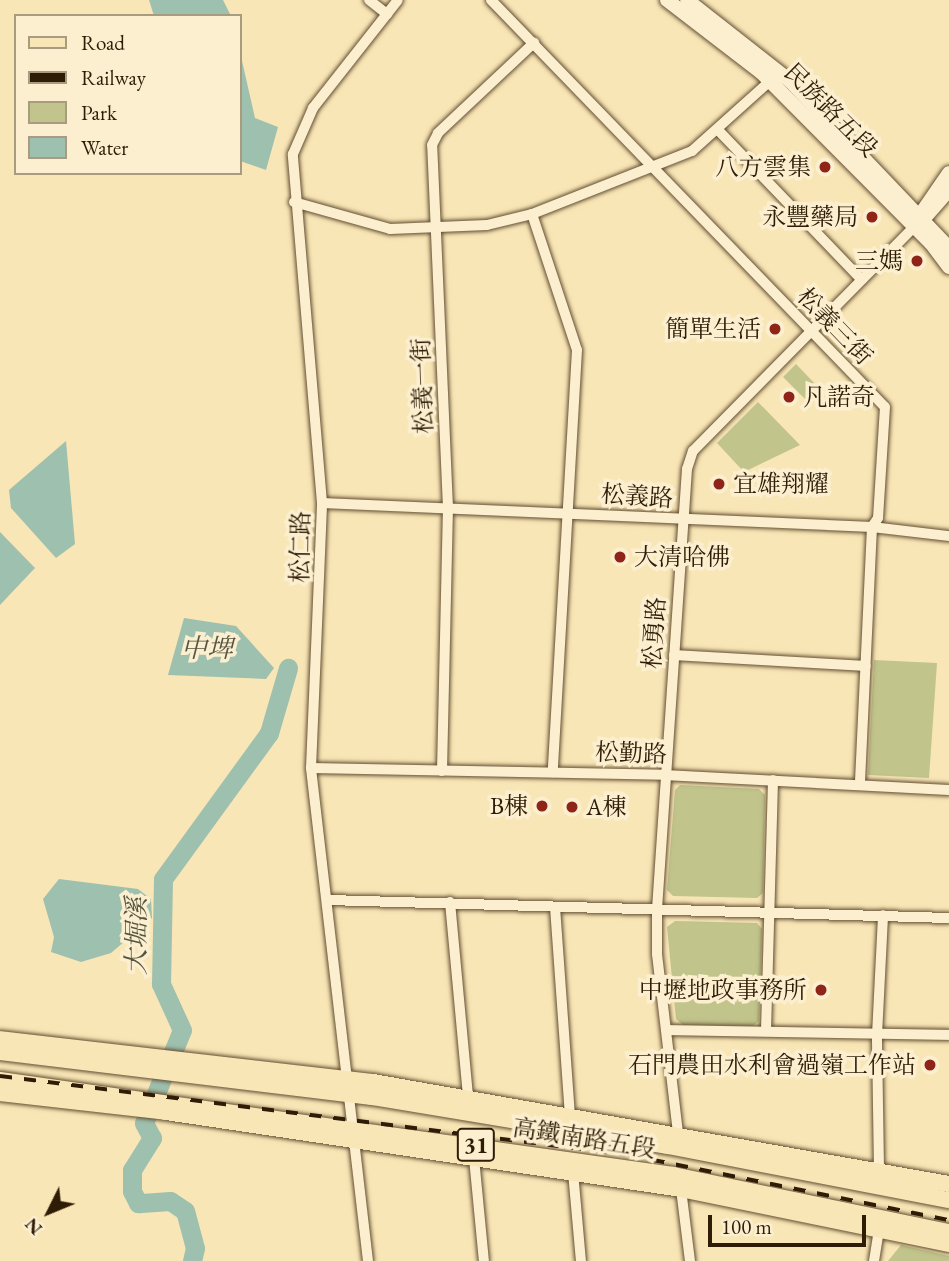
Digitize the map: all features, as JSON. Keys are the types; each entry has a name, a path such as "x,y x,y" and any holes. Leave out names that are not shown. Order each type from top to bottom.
{"main road":[{"name":"民族路五段","path":"667,0 770,81 949,248"},
{"name":"民族路五段","path":"687,0 790,81 920,220 949,267"},
{"path":"920,220 949,173"},
{"path":"920,220 949,190"},
{"name":"高鐵南路五段","path":"0,1039 346,1086 949,1200"},
{"name":"高鐵南路五段","path":"0,1052 468,1097 879,1169 949,1184"},
{"name":"高鐵南路五段","path":"0,1080 352,1133 474,1158 681,1189 949,1244"},
{"name":"高鐵南路五段","path":"0,1093 352,1133 673,1175 949,1232"}],"street":[{"path":"369,0 387,14"},
{"name":"松仁路","path":"368,1261 311,768 322,503 294,202 293,154 302,127 398,0"},
{"name":"松義三街","path":"491,0 885,407 878,518 872,527 860,784"},
{"name":"松義一街","path":"442,771 448,508 432,145 438,133 534,43"},
{"path":"294,202 390,229 436,230 532,214 655,169 692,151 770,81"},
{"path":"718,130 861,279"},
{"path":"532,214 577,350 553,772"},
{"name":"松勇路","path":"678,1133 657,954 657,908 664,775 692,451 920,220"},
{"name":"松義路","path":"322,503 569,513 684,521 872,527 949,536"},
{"path":"674,655 866,666"},
{"name":"松勤路","path":"311,768 664,775 949,790"},
{"path":"765,1031 773,780"},
{"path":"328,900 949,918"},
{"path":"450,902 468,1097"},
{"path":"555,906 570,1114"},
{"path":"879,1169 877,1035 883,915"},
{"path":"668,1030 949,1035"},
{"path":"474,1158 484,1261"},
{"path":"573,1172 581,1261"},
{"path":"681,1189 690,1261"},
{"path":"874,1261 879,1229"}],"green space":[{"path":"796,364 819,388 806,400 783,377"},
{"path":"758,402 800,445 744,472 717,443"},
{"path":"874,660 937,663 929,778 868,775"},
{"path":"680,785 759,789 765,795 763,893 757,898 673,896 667,890 675,790"},
{"path":"675,921 757,923 762,929 759,1021 753,1026 683,1025 676,1019 667,927"},
{"path":"901,1245 949,1256 949,1261 888,1261"}],"water":[{"path":"149,0 223,0 230,14 153,14"},
{"path":"242,61 255,118 278,127 266,170 242,162"},
{"path":"66,441 75,544 56,558 11,508 9,490"},
{"path":"0,532 35,568 0,605"},
{"name":"中埤","path":"184,618 236,626 274,668 266,679 168,675"},
{"path":"59,879 138,889 151,899 152,918 111,953 81,962 51,952 54,937 43,899"}],"waterway":[{"name":"大堀溪","path":"192,1261 195,1248 185,1211 170,1201 138,1203 132,1191 132,1170 152,1138 144,1123 182,1030 161,984 163,879 269,733 288,668"}],"railway":[{"path":"0,1076 629,1155 949,1220"}],"place":[{"name":"八方雲集","path":"825,167"},
{"name":"永豐藥局","path":"872,217"},
{"name":"三媽","path":"917,261"},
{"name":"簡單生活","path":"775,329"},
{"name":"凡諾奇","path":"789,397"},
{"name":"宜雄翔耀","path":"719,484"},
{"name":"大清哈佛","path":"620,557"},
{"name":"B棟","path":"542,806"},
{"name":"A棟","path":"572,807"},
{"name":"中壢地政事務所","path":"821,990"},
{"name":"石門農田水利會過嶺工作站","path":"930,1065"}]}
